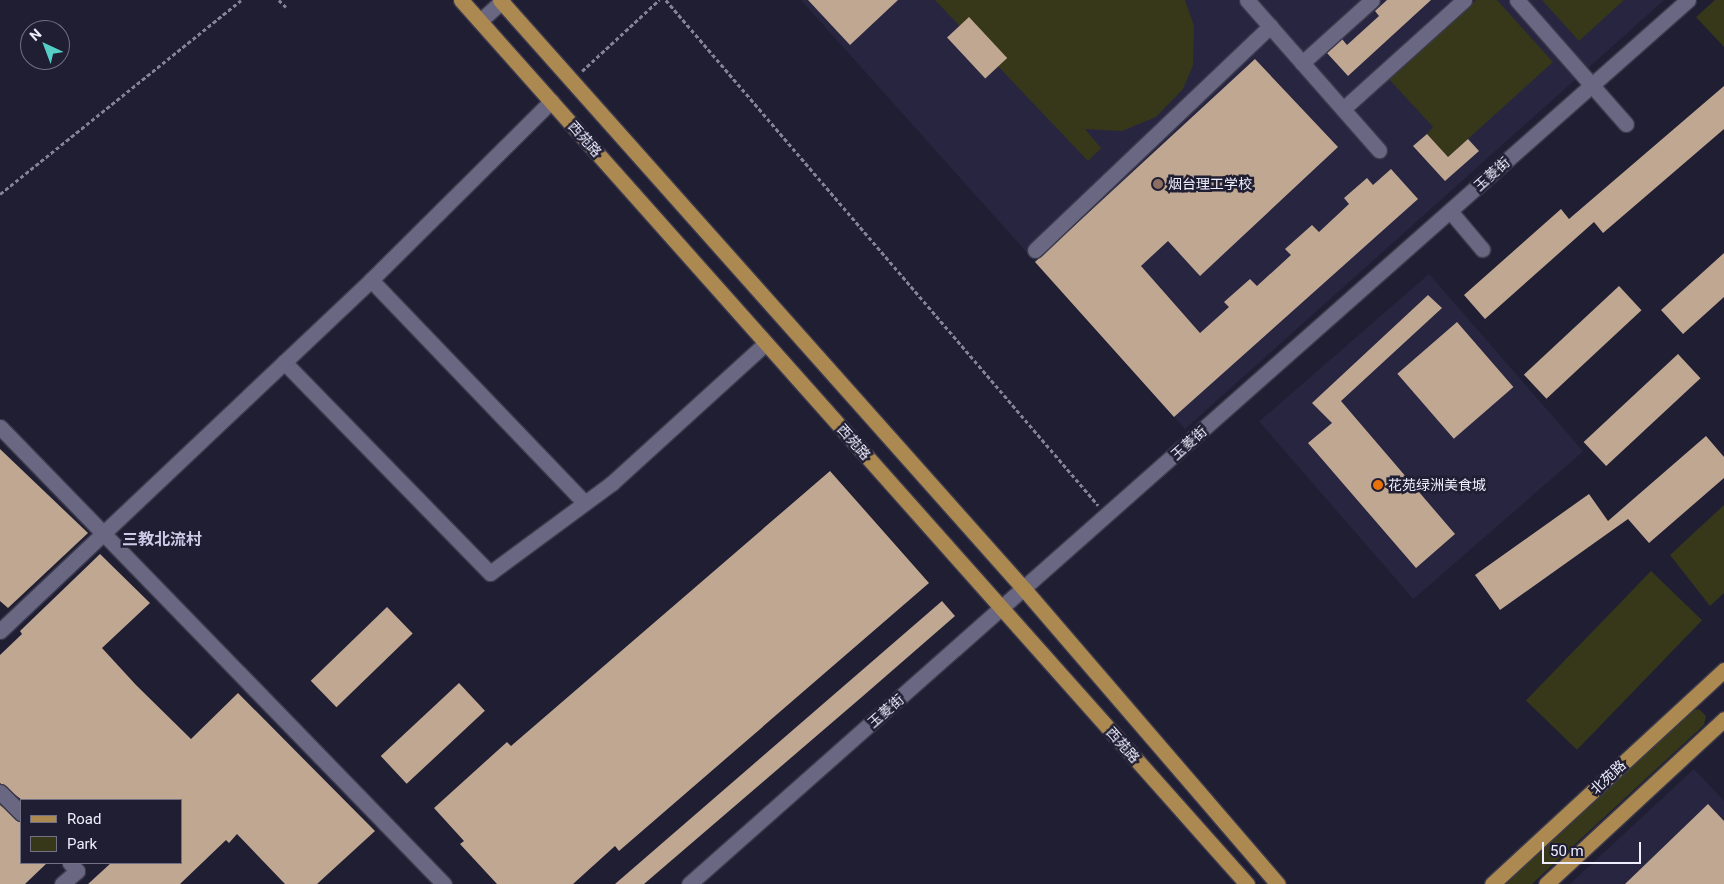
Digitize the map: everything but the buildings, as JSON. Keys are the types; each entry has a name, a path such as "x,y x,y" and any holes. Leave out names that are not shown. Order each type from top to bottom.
{"main road":[{"name":"西苑路","path":"461,0 1247,884"},
{"name":"西苑路","path":"501,0 1024,589 1278,884"},
{"name":"北苑路","path":"1492,884 1724,670"},
{"path":"1546,884 1724,719"}],"street":[{"path":"480,21 501,0"},
{"path":"1247,0 1380,150"},
{"path":"1302,63 1372,0"},
{"path":"1343,109 1464,0"},
{"path":"1517,0 1626,124"},
{"name":"玉菱街","path":"689,884 1107,516 1687,0"},
{"path":"1035,250 1270,26"},
{"path":"0,631 102,532 371,280 551,101"},
{"path":"1450,211 1482,249"},
{"path":"371,280 584,502"},
{"path":"284,362 490,573 549,532 584,502 612,483 766,343"},
{"path":"0,427 444,884"},
{"path":"0,792 20,813"},
{"path":"62,884 77,871 71,864"}],"path":[{"path":"0,194 241,0"},
{"path":"279,0 286,8"},
{"path":"572,80 659,0"},
{"path":"666,0 1107,516"}],"shaded area":[{"name":"烟台理工学校","path":"801,0 1664,0 1185,429"},
{"path":"1429,274 1583,451 1413,599 1259,422"},
{"path":"1694,769 1724,801 1724,884 1570,884"}],"green space":[{"path":"935,0 1185,0 1194,26 1193,65 1183,89 1156,117 1122,131 1085,129 1101,148 1088,161"},
{"path":"1476,0 1497,0 1553,62 1448,157 1427,134 1433,127 1389,79"},
{"path":"1542,0 1624,0 1579,41"},
{"path":"1715,0 1724,0 1724,47 1696,17"},
{"path":"1724,505 1724,593 1710,606 1670,555"},
{"path":"1651,571 1702,620 1577,750 1526,700"},
{"path":"1699,709 1706,716 1704,725 1532,884 1505,884 1692,711"}],"place":[{"name":"烟台理工学校","path":"1158,184"},
{"name":"花苑绿洲美食城","path":"1378,485"}],"district":[{"name":"三教北流村","path":"162,540"}]}
